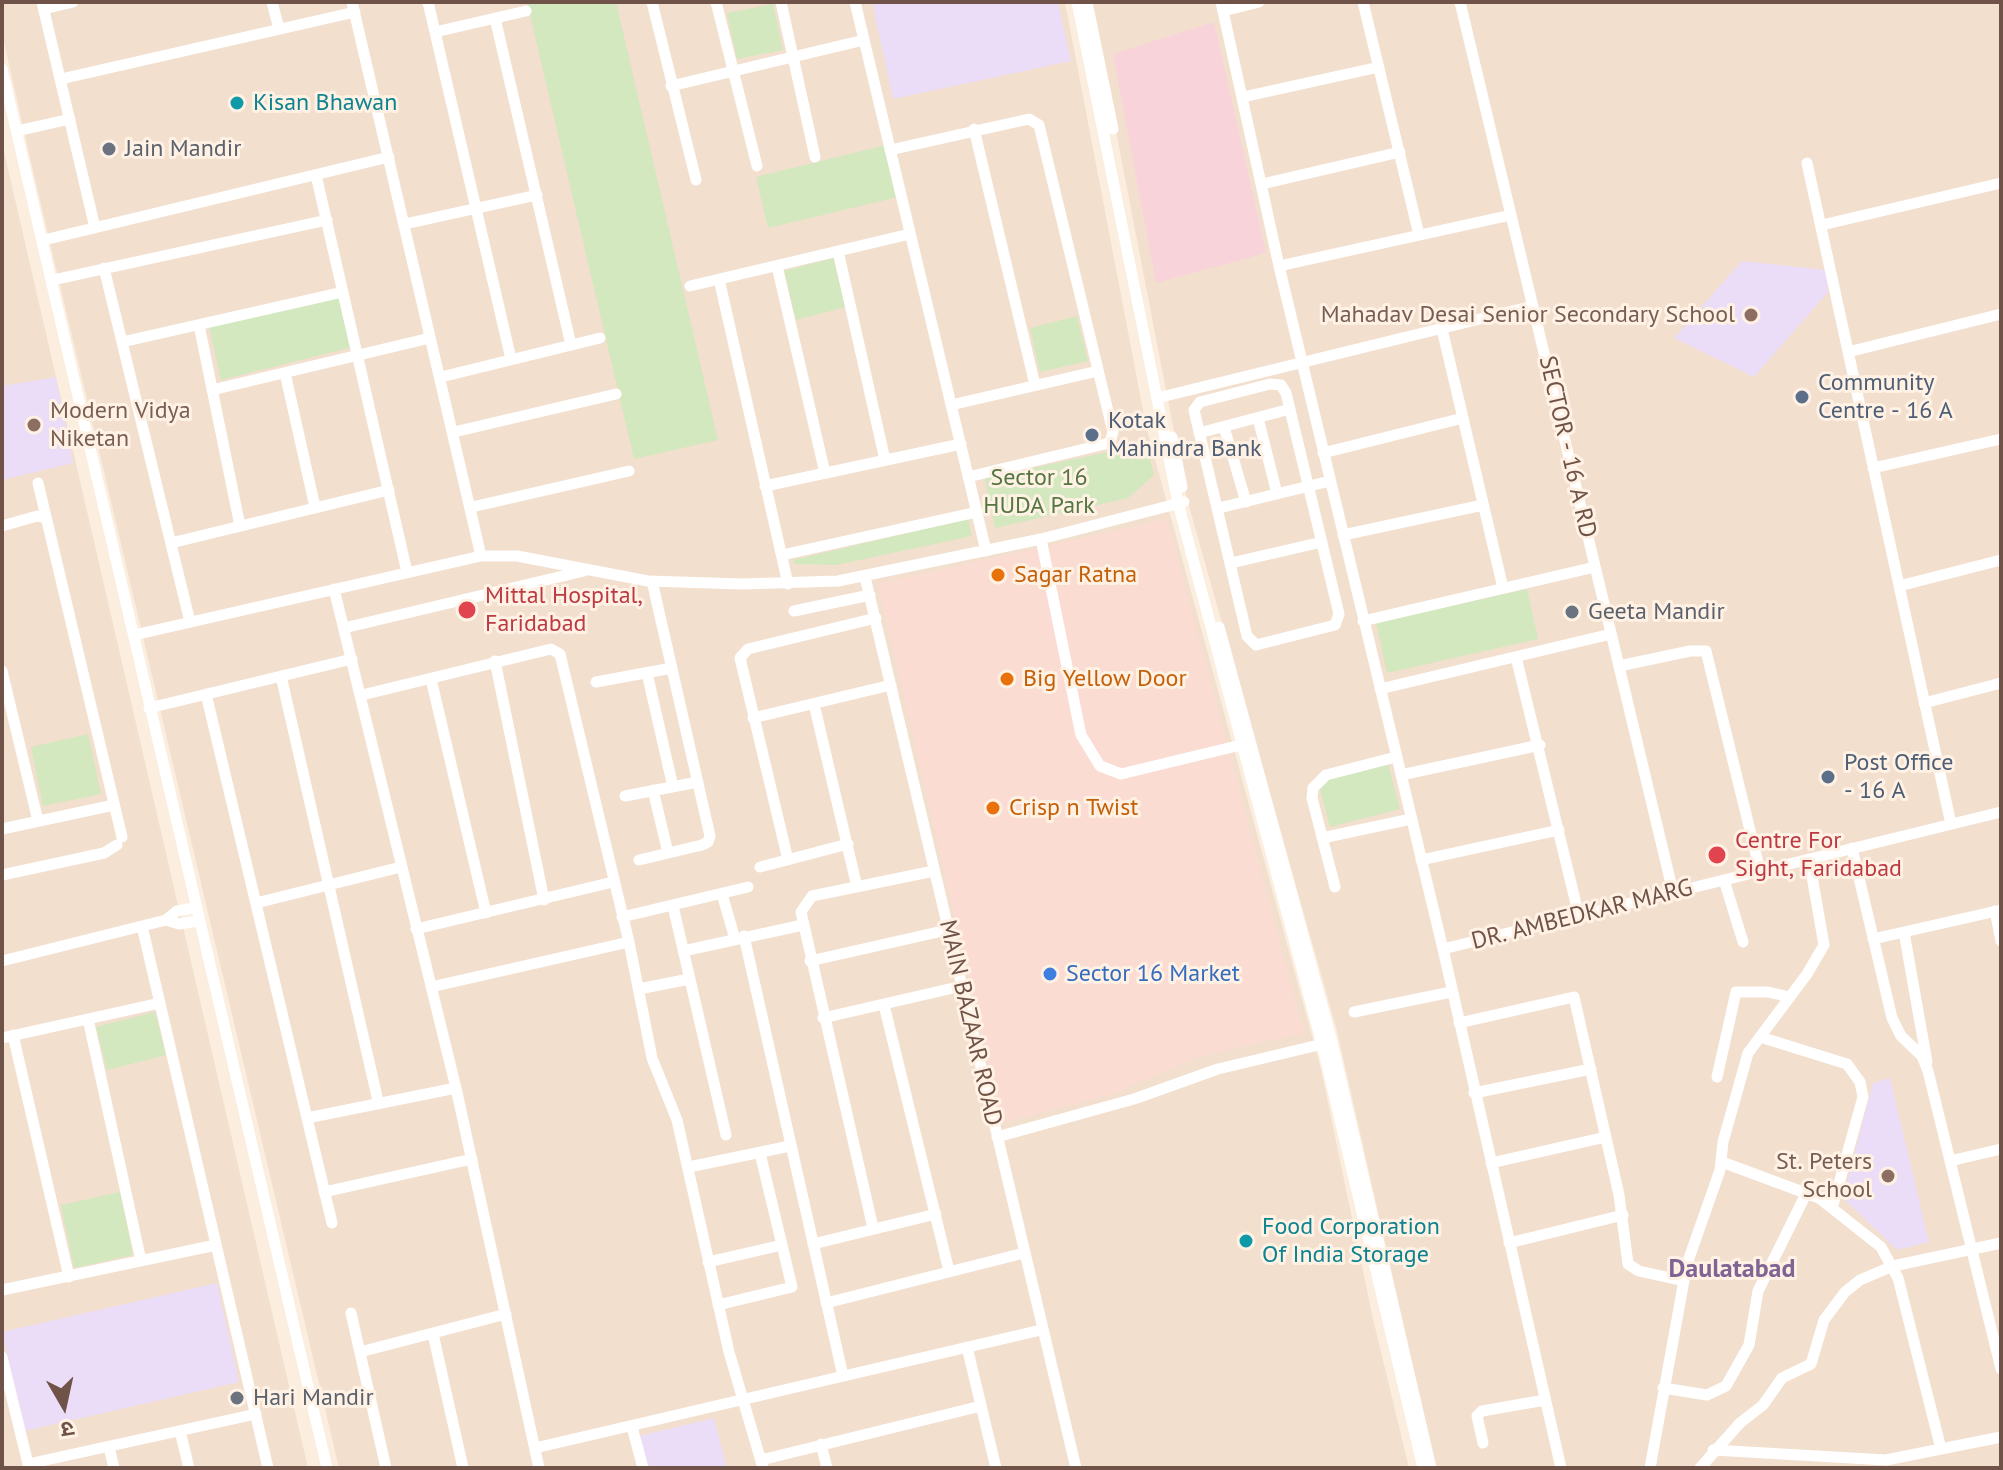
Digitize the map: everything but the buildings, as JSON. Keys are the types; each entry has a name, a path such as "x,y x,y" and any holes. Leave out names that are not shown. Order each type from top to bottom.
{"street":[{"path":"73,2 43,6 95,228"},
{"path":"272,2 279,29"},
{"path":"428,2 511,359"},
{"path":"652,2 696,180"},
{"path":"716,2 757,166"},
{"path":"781,2 815,157"},
{"path":"855,2 986,551"},
{"path":"1077,2 1181,502 1327,1043 1431,1468"},
{"path":"1087,2 1160,398"},
{"path":"1259,2 1222,6 1301,363 1443,949 1561,1468"},
{"path":"1363,2 1419,235"},
{"name":"SECTOR - 16 A RD","path":"1460,2 1673,892"},
{"path":"61,79 279,29 354,7 481,556"},
{"path":"435,32 526,11"},
{"path":"495,18 571,345"},
{"path":"671,86 864,40"},
{"path":"1243,97 1379,67"},
{"path":"2,69 44,240 197,921 327,1468"},
{"path":"17,131 70,119"},
{"path":"890,150 1029,119 1039,125 1113,432 1110,442 968,477"},
{"path":"974,129 1035,385"},
{"path":"1262,184 1400,152"},
{"path":"44,240 389,157"},
{"path":"1807,163 1951,824"},
{"path":"316,175 407,572"},
{"path":"1822,225 2001,183"},
{"path":"405,224 537,195"},
{"path":"1279,266 1511,215"},
{"path":"53,280 327,220"},
{"path":"690,286 910,234"},
{"path":"838,251 885,460"},
{"path":"777,266 825,473"},
{"path":"104,268 190,622"},
{"path":"719,279 788,584"},
{"path":"122,342 343,292"},
{"path":"1160,398 1533,306"},
{"path":"1848,352 2001,314"},
{"path":"199,325 240,526"},
{"path":"1442,329 1503,588"},
{"path":"212,390 430,338"},
{"path":"441,377 600,338"},
{"path":"951,405 1098,371"},
{"path":"285,373 315,507"},
{"path":"1276,384 1284,388 1339,621 1262,644 1249,641 1199,433 1194,410 1200,402 1276,384"},
{"path":"454,432 616,394"},
{"path":"1199,433 1290,409"},
{"path":"1258,418 1277,494"},
{"path":"1323,453 1463,418"},
{"path":"1224,427 1246,502"},
{"path":"1873,468 2001,439"},
{"path":"765,486 961,444"},
{"path":"472,507 629,471"},
{"path":"1219,508 1330,481"},
{"path":"2,875 104,853 119,841 114,805 38,483"},
{"path":"171,543 389,490"},
{"path":"134,635 481,556 517,556 652,581 788,584 865,577 1041,539 1181,502"},
{"path":"1343,535 1483,505"},
{"path":"782,555 977,512"},
{"path":"2,526 42,515 46,518"},
{"path":"1041,539 1081,735 1100,766 1121,774 1246,743"},
{"path":"1231,563 1322,542"},
{"path":"1899,586 2001,560"},
{"path":"1363,621 1595,567"},
{"path":"344,628 588,570"},
{"name":"MAIN BAZAAR ROAD","path":"865,577 1076,1468"},
{"path":"639,860 708,842 698,782 652,581"},
{"path":"334,589 456,1088 539,1468"},
{"path":"794,611 870,595"},
{"path":"788,860 741,664 742,652 876,618"},
{"path":"1380,689 1611,634"},
{"path":"362,695 551,649 560,654 629,942 652,1058 674,1109 718,1305 762,1464 821,1444 981,1406"},
{"path":"1619,666 1706,651 1760,871"},
{"path":"1516,657 1540,745 1579,916"},
{"path":"149,708 352,659"},
{"path":"495,661 544,900"},
{"path":"596,682 672,668"},
{"path":"2,671 38,821"},
{"path":"647,673 673,787"},
{"path":"281,676 378,1101"},
{"path":"431,679 486,913"},
{"path":"1924,703 2001,683"},
{"path":"753,718 891,685"},
{"path":"206,694 332,1223"},
{"path":"814,704 857,887"},
{"path":"1401,775 1540,745"},
{"path":"1335,887 1312,798 1316,781 1396,757"},
{"path":"625,796 698,782"},
{"path":"653,790 668,853"},
{"path":"2,829 114,805"},
{"name":"DR. AMBEDKAR MARG","path":"1443,949 2001,812"},
{"path":"1322,838 1411,819"},
{"path":"1421,860 1559,830"},
{"path":"760,867 848,844"},
{"path":"1852,848 1892,1018 1901,1036 1922,1056 1928,1071"},
{"path":"1650,1468 1695,1231 1722,1162 1723,1142 1743,1068 1748,1053 1824,945 1809,859"},
{"path":"256,903 401,867"},
{"path":"873,1228 801,912 807,900 934,871"},
{"path":"1724,880 1743,942"},
{"path":"416,929 613,882"},
{"path":"622,917 748,887"},
{"path":"722,894 739,938 843,1376"},
{"path":"673,906 726,1135"},
{"path":"2,961 166,920 177,911 194,908"},
{"path":"1873,939 1998,911 2001,941"},
{"path":"166,920 179,924 197,921"},
{"path":"683,951 803,925"},
{"path":"142,926 268,1468"},
{"path":"810,961 947,930"},
{"path":"1904,932 1928,1071 1971,1249 1995,1320 2001,1369"},
{"path":"431,987 629,942"},
{"path":"639,989 689,979"},
{"path":"823,1018 962,986"},
{"path":"1354,1012 1451,992"},
{"path":"1717,1077 1736,992 1768,992 1790,997"},
{"path":"1459,1023 1574,997 1623,1215 1630,1267 1684,1281"},
{"path":"69,1277 7,1037 160,1003"},
{"path":"884,1005 949,1271"},
{"path":"88,1019 141,1261"},
{"path":"1760,1037 1847,1064 1860,1082 1863,1097 1833,1205"},
{"path":"997,1137 1134,1099 1218,1069 1327,1043"},
{"path":"1327,1043 1423,1468"},
{"path":"1474,1093 1591,1069"},
{"path":"307,1118 378,1101 456,1088"},
{"path":"1491,1163 1606,1137"},
{"path":"689,1167 790,1146"},
{"path":"1950,1161 2001,1149"},
{"path":"718,1305 791,1289 760,1153"},
{"path":"324,1192 472,1159"},
{"path":"1722,1162 1807,1192 1833,1205 1881,1247 1893,1266 1941,1449"},
{"path":"1663,1388 1707,1395 1726,1386 1749,1345 1758,1291 1807,1192"},
{"path":"813,1244 936,1214"},
{"path":"1509,1243 1623,1215"},
{"path":"1700,1468 1713,1450 1763,1405 1782,1378 1811,1364 1824,1320 1845,1292 1873,1273 1893,1266 2001,1243"},
{"path":"2,1290 216,1245"},
{"path":"708,1262 782,1245"},
{"path":"826,1303 1024,1253"},
{"path":"351,1313 386,1468"},
{"path":"360,1352 506,1314"},
{"path":"535,1448 1041,1330"},
{"path":"433,1334 463,1468"},
{"path":"967,1347 996,1468"},
{"path":"2,1357 28,1466 256,1414"},
{"path":"1483,1443 1477,1416 1482,1411 1545,1400"},
{"path":"632,1427 643,1468"},
{"path":"180,1431 189,1468"},
{"path":"1713,1450 1886,1460 2001,1437"},
{"path":"821,1444 827,1468"},
{"path":"109,1447 114,1468"}],"shaded area":[{"path":"2,2 1065,2 1146,426 1321,1069 1373,1319 1409,1468 339,1468 30,158 2,33"},
{"path":"872,2 1058,2 1071,61 893,99"},
{"path":"1091,2 2001,2 2001,1468 1436,1468 1337,1031 1187,499"},
{"path":"1214,22 1266,253 1156,283 1113,54"},
{"path":"2,143 56,377 308,1468 2,1468"},
{"name":"Mahadav Desai Senior Secondary School","path":"1742,261 1826,270 1828,292 1754,377 1674,338"},
{"name":"Modern Vidya Niketan","path":"56,377 73,463 2,480 2,386"},
{"path":"1167,519 1304,1033 1201,1056 1112,1094 1002,1123 878,584"},
{"path":"1890,1078 1929,1242 1897,1250 1843,1198 1873,1083"},
{"path":"217,1283 239,1382 25,1431 2,1332"},
{"path":"714,1418 727,1468 643,1468 635,1437"}],"green space":[{"path":"527,2 616,2 718,440 634,459"},
{"path":"773,4 783,50 737,59 727,13"},
{"path":"886,145 898,197 768,228 756,177"},
{"path":"833,258 846,307 796,320 784,271"},
{"path":"340,294 352,347 221,380 209,326"},
{"path":"1077,316 1088,361 1040,372 1030,328"},
{"name":"Sector 16 HUDA Park","path":"1146,444 1154,475 1128,498 995,528 985,478"},
{"path":"968,519 972,536 836,565 795,564 793,560"},
{"path":"1527,589 1538,639 1387,673 1376,623"},
{"path":"88,734 101,794 43,806 31,747"},
{"path":"1387,760 1400,809 1330,827 1317,778"},
{"path":"155,1012 166,1055 107,1070 96,1027"},
{"path":"120,1192 133,1255 74,1268 61,1205"}],"place":[{"name":"Kisan Bhawan","path":"237,103"},
{"name":"Jain Mandir","path":"109,149"},
{"name":"Mahadav Desai Senior Secondary School","path":"1751,315"},
{"name":"Community Centre - 16 A","path":"1802,397"},
{"name":"Modern Vidya Niketan","path":"34,425"},
{"name":"Kotak Mahindra Bank","path":"1092,435"},
{"name":"Sagar Ratna","path":"998,575"},
{"name":"Mittal Hospital, Faridabad","path":"467,610"},
{"name":"Geeta Mandir","path":"1572,612"},
{"name":"Big Yellow Door","path":"1007,679"},
{"name":"Post Office - 16 A","path":"1828,777"},
{"name":"Crisp n Twist","path":"993,808"},
{"name":"Centre For Sight, Faridabad","path":"1717,855"},
{"name":"Sector 16 Market","path":"1050,974"},
{"name":"St. Peters School","path":"1888,1176"},
{"name":"Food Corporation Of India Storage","path":"1246,1241"},
{"name":"Hari Mandir","path":"237,1398"}],"district":[{"name":"Daulatabad","path":"1732,1270"}]}
